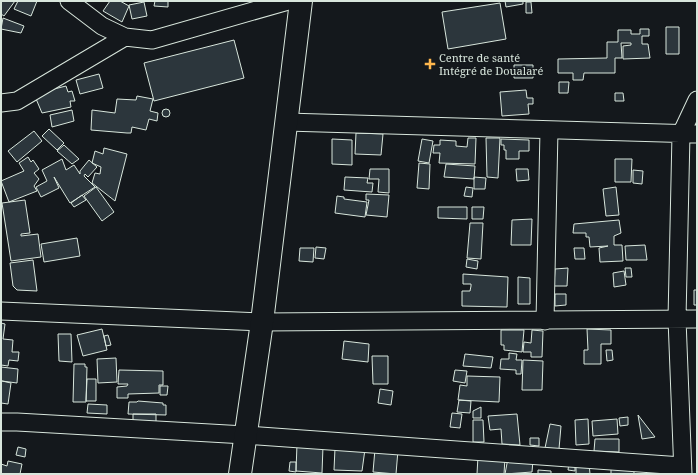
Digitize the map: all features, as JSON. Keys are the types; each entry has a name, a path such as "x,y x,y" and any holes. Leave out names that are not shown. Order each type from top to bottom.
{"street":[{"path":"69,1 102,26 125,37 152,40 288,1"},
{"path":"240,474 262,322 301,1"},
{"path":"1,103 17,100 125,37"},
{"path":"1,422 245,434 683,470 677,319 689,134 697,100"},
{"path":"286,122 689,134"},
{"path":"545,321 549,130"},
{"path":"1,311 262,322 697,319"}],"building":[{"path":"1,1 15,1 4,16 1,14"},
{"path":"18,1 37,1 31,16 14,9"},
{"path":"110,1 120,1 129,6 122,22 103,11"},
{"path":"155,1 168,1 168,7 154,6"},
{"path":"505,1 523,1 523,4 506,7"},
{"path":"144,2 147,16 132,19 129,5"},
{"path":"526,2 531,2 532,13 526,13"},
{"path":"500,3 506,39 448,49 442,12"},
{"path":"3,18 24,26 21,33 1,29"},
{"path":"666,27 679,27 679,54 666,54"},
{"path":"640,29 649,29 649,36 642,36 642,44 648,44 650,58 623,59 623,46 631,45 631,43 621,43 622,58 615,58 615,73 584,73 583,80 573,80 573,73 558,73 558,59 607,58 607,42 618,42 618,30 631,30 631,34 640,34"},
{"path":"234,40 244,78 154,101 144,63"},
{"path":"514,65 533,65 533,78 514,78"},
{"path":"99,74 103,88 80,94 76,80"},
{"path":"559,82 569,82 568,93 559,93"},
{"path":"66,86 68,92 72,91 75,101 70,101 71,107 42,113 34,94"},
{"path":"526,90 527,98 533,98 533,104 528,104 529,114 502,116 500,92"},
{"path":"615,93 623,93 624,101 615,101"},
{"path":"137,96 153,99 150,111 158,113 157,121 149,119 146,130 132,127 131,133 127,133 91,130 92,110 115,113 117,99 136,100"},
{"path":"166,109 169,110 169,116 166,117 163,116 162,113 163,110"},
{"path":"72,110 74,121 52,127 50,115"},
{"path":"49,129 64,143 57,150 42,136"},
{"path":"34,131 42,141 17,162 8,151"},
{"path":"356,133 383,134 381,155 355,154"},
{"path":"468,138 476,138 475,164 439,163 440,153 433,153 434,145 440,145 440,140 456,141 456,146 467,147"},
{"path":"486,138 500,138 498,178 487,177"},
{"path":"332,139 352,140 352,165 332,164"},
{"path":"422,139 433,141 429,163 418,161"},
{"path":"501,139 529,140 529,151 519,151 519,159 506,159 506,150 504,150 504,145 501,145"},
{"path":"64,145 79,159 72,164 57,151"},
{"path":"104,148 127,154 115,201 92,183 95,173 100,174 101,167 92,163 95,151 103,154"},
{"path":"28,157 31,162 33,160 39,169 34,173 39,179 34,186 37,191 9,202 1,181 24,171 19,163"},
{"path":"62,159 66,170 74,165 80,174 80,171 89,160 97,167 88,177 85,174 84,176 95,187 70,203 54,177 59,188 41,197 36,187 47,181 42,170"},
{"path":"615,159 632,159 631,182 615,182"},
{"path":"419,163 430,164 429,189 417,188"},
{"path":"446,164 475,166 474,179 444,177"},
{"path":"370,169 389,169 389,193 378,192 379,179 369,179"},
{"path":"516,169 528,169 529,180 517,181"},
{"path":"633,170 643,171 642,184 633,183"},
{"path":"345,177 368,178 367,183 373,183 372,192 344,190"},
{"path":"474,177 486,178 485,189 474,189"},
{"path":"96,187 114,212 102,221 84,196"},
{"path":"466,187 473,188 472,197 464,196"},
{"path":"616,187 619,215 606,216 603,189"},
{"path":"366,194 389,195 387,217 366,215 369,200 366,200"},
{"path":"82,195 86,200 74,207 71,203"},
{"path":"337,196 344,197 344,199 367,202 365,217 335,213"},
{"path":"25,200 30,233 21,234 21,236 38,234 41,257 11,261 2,203"},
{"path":"438,207 467,207 467,219 438,218"},
{"path":"472,207 484,207 483,219 472,219"},
{"path":"532,219 531,245 511,245 512,220"},
{"path":"619,220 621,233 614,236 614,245 622,245 623,261 600,262 599,248 608,246 590,247 589,237 586,237 586,233 573,233 574,224"},
{"path":"470,223 483,223 481,259 467,258"},
{"path":"77,238 80,256 44,262 41,244"},
{"path":"645,245 647,260 626,260 625,246"},
{"path":"316,247 326,248 324,259 315,258"},
{"path":"300,248 314,248 313,262 299,261"},
{"path":"574,248 584,248 585,259 575,259"},
{"path":"467,259 478,261 477,269 466,267"},
{"path":"33,260 37,291 17,290 13,286 10,263"},
{"path":"568,268 567,286 554,286 555,269"},
{"path":"625,268 631,268 632,277 626,277"},
{"path":"624,271 626,285 614,287 613,273"},
{"path":"463,274 508,277 507,307 462,306 462,291 470,291 471,286 471,284 463,284"},
{"path":"518,277 530,278 530,304 518,304"},
{"path":"694,290 697,290 697,305 694,305"},
{"path":"555,294 566,294 566,305 555,306"},
{"path":"1,323 5,324 3,339 13,340 12,352 19,352 18,361 9,360 8,366 1,365"},
{"path":"102,329 107,350 83,356 77,335"},
{"path":"587,329 611,330 611,344 601,344 601,364 584,364 584,350 588,350"},
{"path":"501,330 524,330 522,352 504,350 504,345 501,345"},
{"path":"532,330 543,331 542,357 531,357 531,352 523,352 524,342 531,343"},
{"path":"58,334 71,334 72,362 59,361"},
{"path":"108,335 111,345 106,346 104,336"},
{"path":"344,341 369,344 368,362 342,359"},
{"path":"606,350 612,350 613,360 607,361"},
{"path":"509,353 517,354 516,360 522,360 521,374 516,374 516,370 500,369 501,359 509,359"},
{"path":"465,354 493,357 491,368 463,366"},
{"path":"372,356 388,356 388,384 373,384"},
{"path":"116,358 117,382 98,383 97,359"},
{"path":"523,360 543,361 542,390 522,390"},
{"path":"74,364 85,364 85,367 87,367 86,402 73,402"},
{"path":"1,367 18,369 17,383 2,381 11,383 8,404 1,403"},
{"path":"119,370 163,371 163,385 159,385 159,393 128,394 128,398 117,398 117,387 127,386 128,384 118,384"},
{"path":"455,370 467,371 465,383 453,381"},
{"path":"467,376 500,377 499,402 458,400 460,385 467,386"},
{"path":"87,379 96,379 96,401 86,401"},
{"path":"160,386 168,386 167,395 160,395"},
{"path":"380,389 393,391 391,405 378,403"},
{"path":"459,400 471,401 470,413 457,412"},
{"path":"138,401 163,403 163,405 166,405 166,415 128,414 129,402"},
{"path":"88,404 107,405 107,414 87,413"},
{"path":"481,407 481,418 473,418 473,411"},
{"path":"452,413 462,414 460,428 450,427"},
{"path":"133,414 156,414 156,424 133,422"},
{"path":"517,414 520,445 502,444 501,429 490,430 488,416"},
{"path":"638,415 655,437 642,439"},
{"path":"628,417 628,425 620,426 619,418"},
{"path":"588,419 589,444 576,445 575,420"},
{"path":"617,419 618,434 593,436 592,421"},
{"path":"473,420 483,420 484,442 473,442"},
{"path":"550,424 561,426 559,449 545,448"},
{"path":"530,438 539,438 539,446 530,445"},
{"path":"595,439 619,439 619,452 594,451"},
{"path":"297,444 323,446 322,473 296,471"},
{"path":"18,447 26,449 25,457 16,455"},
{"path":"335,448 365,449 362,471 334,470"},
{"path":"375,449 398,450 396,474 373,472"},
{"path":"478,456 505,458 504,474 477,474"},
{"path":"508,458 533,460 532,472 505,474"},
{"path":"8,461 22,464 20,474 1,474 1,464 7,466"},
{"path":"290,462 296,462 296,472 289,471"},
{"path":"569,463 575,463 575,471 568,470"},
{"path":"589,463 590,474 576,474 576,464"},
{"path":"611,464 634,465 634,474 611,474"},
{"path":"538,470 551,471 551,474 538,474"}],"place":[{"name":"Centre de santé Intégré de Doualaré","path":"430,64"}]}
